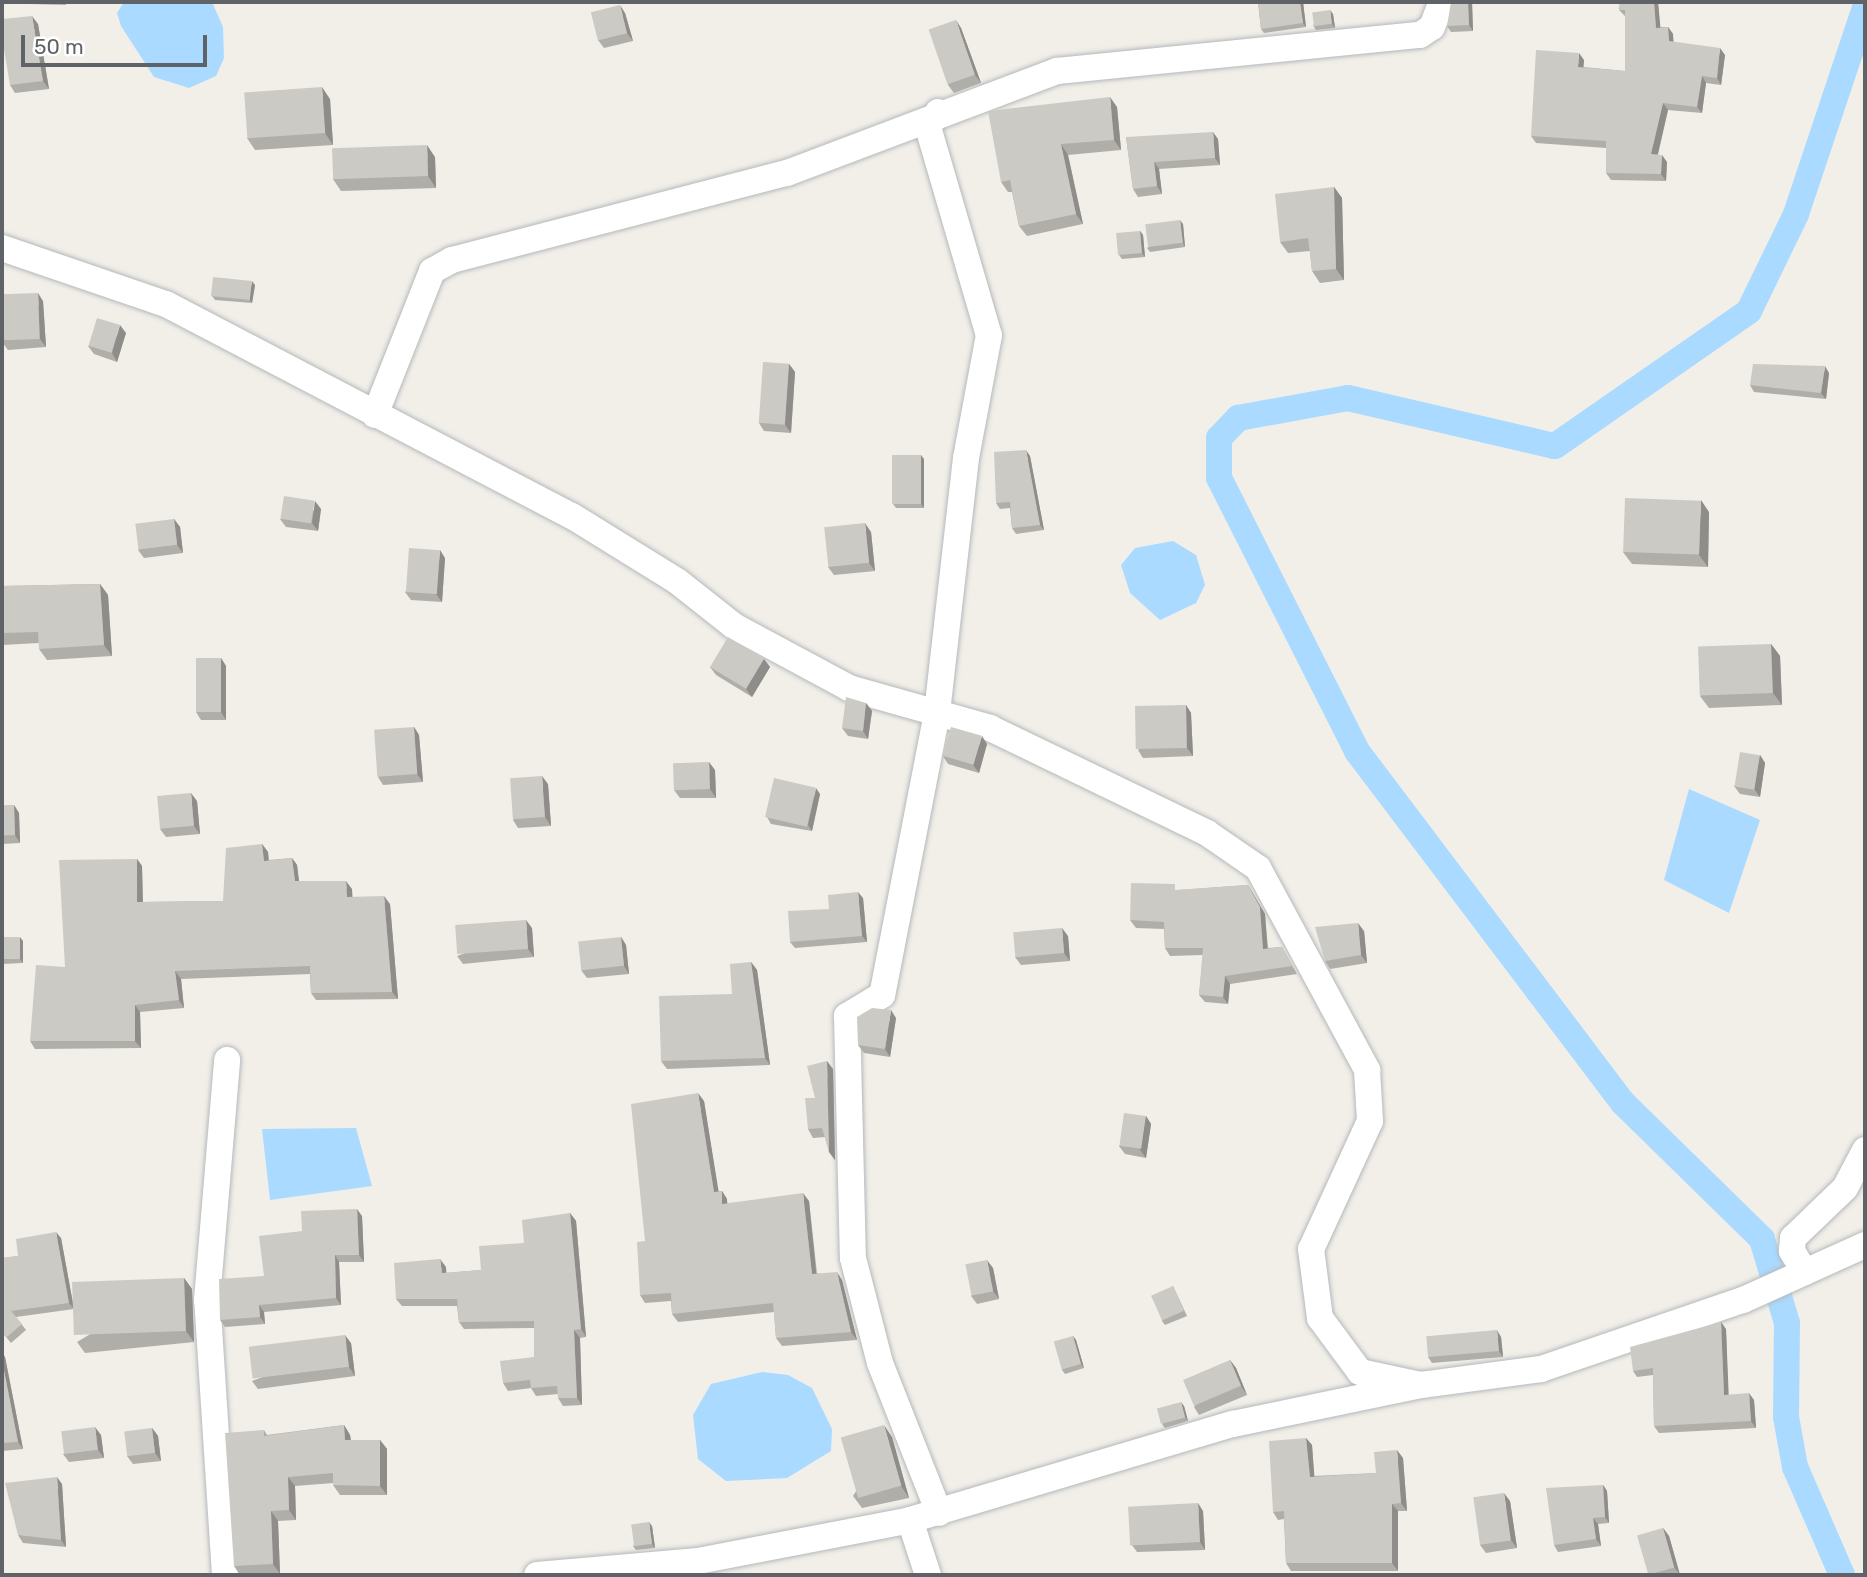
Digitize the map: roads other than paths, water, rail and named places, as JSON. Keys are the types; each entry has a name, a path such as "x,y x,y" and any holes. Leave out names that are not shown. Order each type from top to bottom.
{"street":[{"path":"375,415 432,271 452,260 787,173 938,112 1057,71 1420,35 1432,27 1441,4"},
{"path":"938,112 928,127 989,335 966,458 937,713 882,995 847,1016 853,1258 880,1363 939,1513"},
{"path":"2,248 166,304 572,516 677,580 734,626 849,688 990,728 1208,833 1258,868 1367,1070 1370,1121 1311,1249 1320,1318 1360,1372 1421,1385"},
{"path":"225,1575 207,1300 227,1060"},
{"path":"1805,1272 1792,1251 1793,1238 1845,1188 1865,1150"},
{"path":"537,1575 698,1561 910,1520 1233,1424 1421,1385 1541,1369 1743,1300 1865,1245"},
{"path":"910,1520 928,1575"}],"water":[{"path":"124,2 212,2 223,27 224,58 216,76 189,88 154,77 121,26 117,13"},
{"path":"1173,541 1196,555 1205,585 1196,603 1160,620 1130,593 1121,565 1135,548"},
{"path":"1689,789 1760,820 1729,913 1664,880"},
{"path":"356,1128 372,1186 270,1200 262,1129"},
{"path":"762,1372 788,1375 812,1388 832,1429 831,1451 787,1478 726,1481 698,1459 693,1415 711,1384"}],"waterway":[{"path":"1842,1575 1795,1467 1786,1417 1787,1323 1762,1239 1623,1103 1357,751 1219,478 1219,438 1238,418 1348,398 1555,446 1749,311 1796,214 1865,8"}]}
